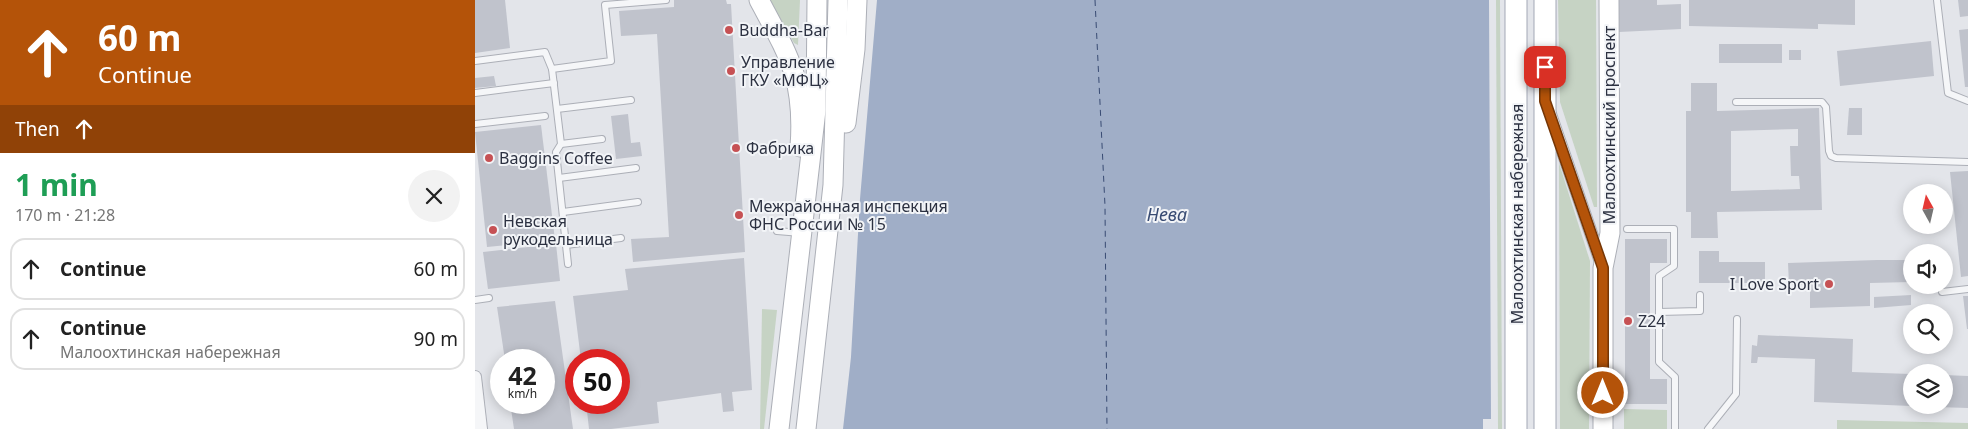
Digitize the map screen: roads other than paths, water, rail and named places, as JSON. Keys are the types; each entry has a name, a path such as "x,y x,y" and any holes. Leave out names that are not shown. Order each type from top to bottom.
{"main road":[{"path":"759,0 783,58 795,73 802,116 798,172 805,197"},
{"path":"779,429 816,110 817,0"},
{"path":"806,429 830,225 835,150 838,0"},
{"path":"835,150 845,128 851,96 857,0"},
{"name":"Малоохтинская набережная","path":"1516,0 1516,429"},
{"name":"Малоохтинская набережная","path":"1545,0 1545,429"},
{"name":"Малоохтинский проспект","path":"1603,429 1603,268 1610,233 1609,0"}],"street":[{"path":"1545,101 1603,268"},
{"path":"475,377 481,429"}],"lane":[{"path":"552,69 611,61 605,5 666,0"},
{"path":"1937,0 1948,93 1968,101"},
{"path":"475,61 545,52 552,69 561,144 556,152 568,264"},
{"path":"475,93 554,83"},
{"path":"557,109 631,100"},
{"path":"1735,102 1822,102 1826,107 1829,151 1831,156 1836,158 1968,162"},
{"path":"475,124 545,116"},
{"path":"561,144 603,139"},
{"path":"559,178 636,168"},
{"path":"563,212 638,202"},
{"path":"1627,229 1674,229 1674,266 1659,276 1659,362 1675,377 1675,429"},
{"path":"777,231 801,233"},
{"path":"566,245 621,238"},
{"path":"1953,291 1968,289"},
{"path":"1659,312 1700,312 1700,295"},
{"path":"475,300 489,298"},
{"path":"1708,429 1736,394 1737,319"}],"water":[{"name":"Нева","path":"877,0 1489,0 1491,419 1483,419 1483,429 843,429 851,357 860,199"}],"place":[{"name":"Buddha-Bar","path":"729,30"},
{"name":"Управление ГКУ «МФЦ»","path":"731,71"},
{"name":"Фабрика","path":"736,148"},
{"name":"Baggins Coffee","path":"489,158"},
{"name":"Межрайонная инспекция ФНС России № 15","path":"739,215"},
{"name":"Невская рукодельница","path":"493,230"},
{"name":"I Love Sport","path":"1829,284"},
{"name":"Z24","path":"1628,321"}]}
